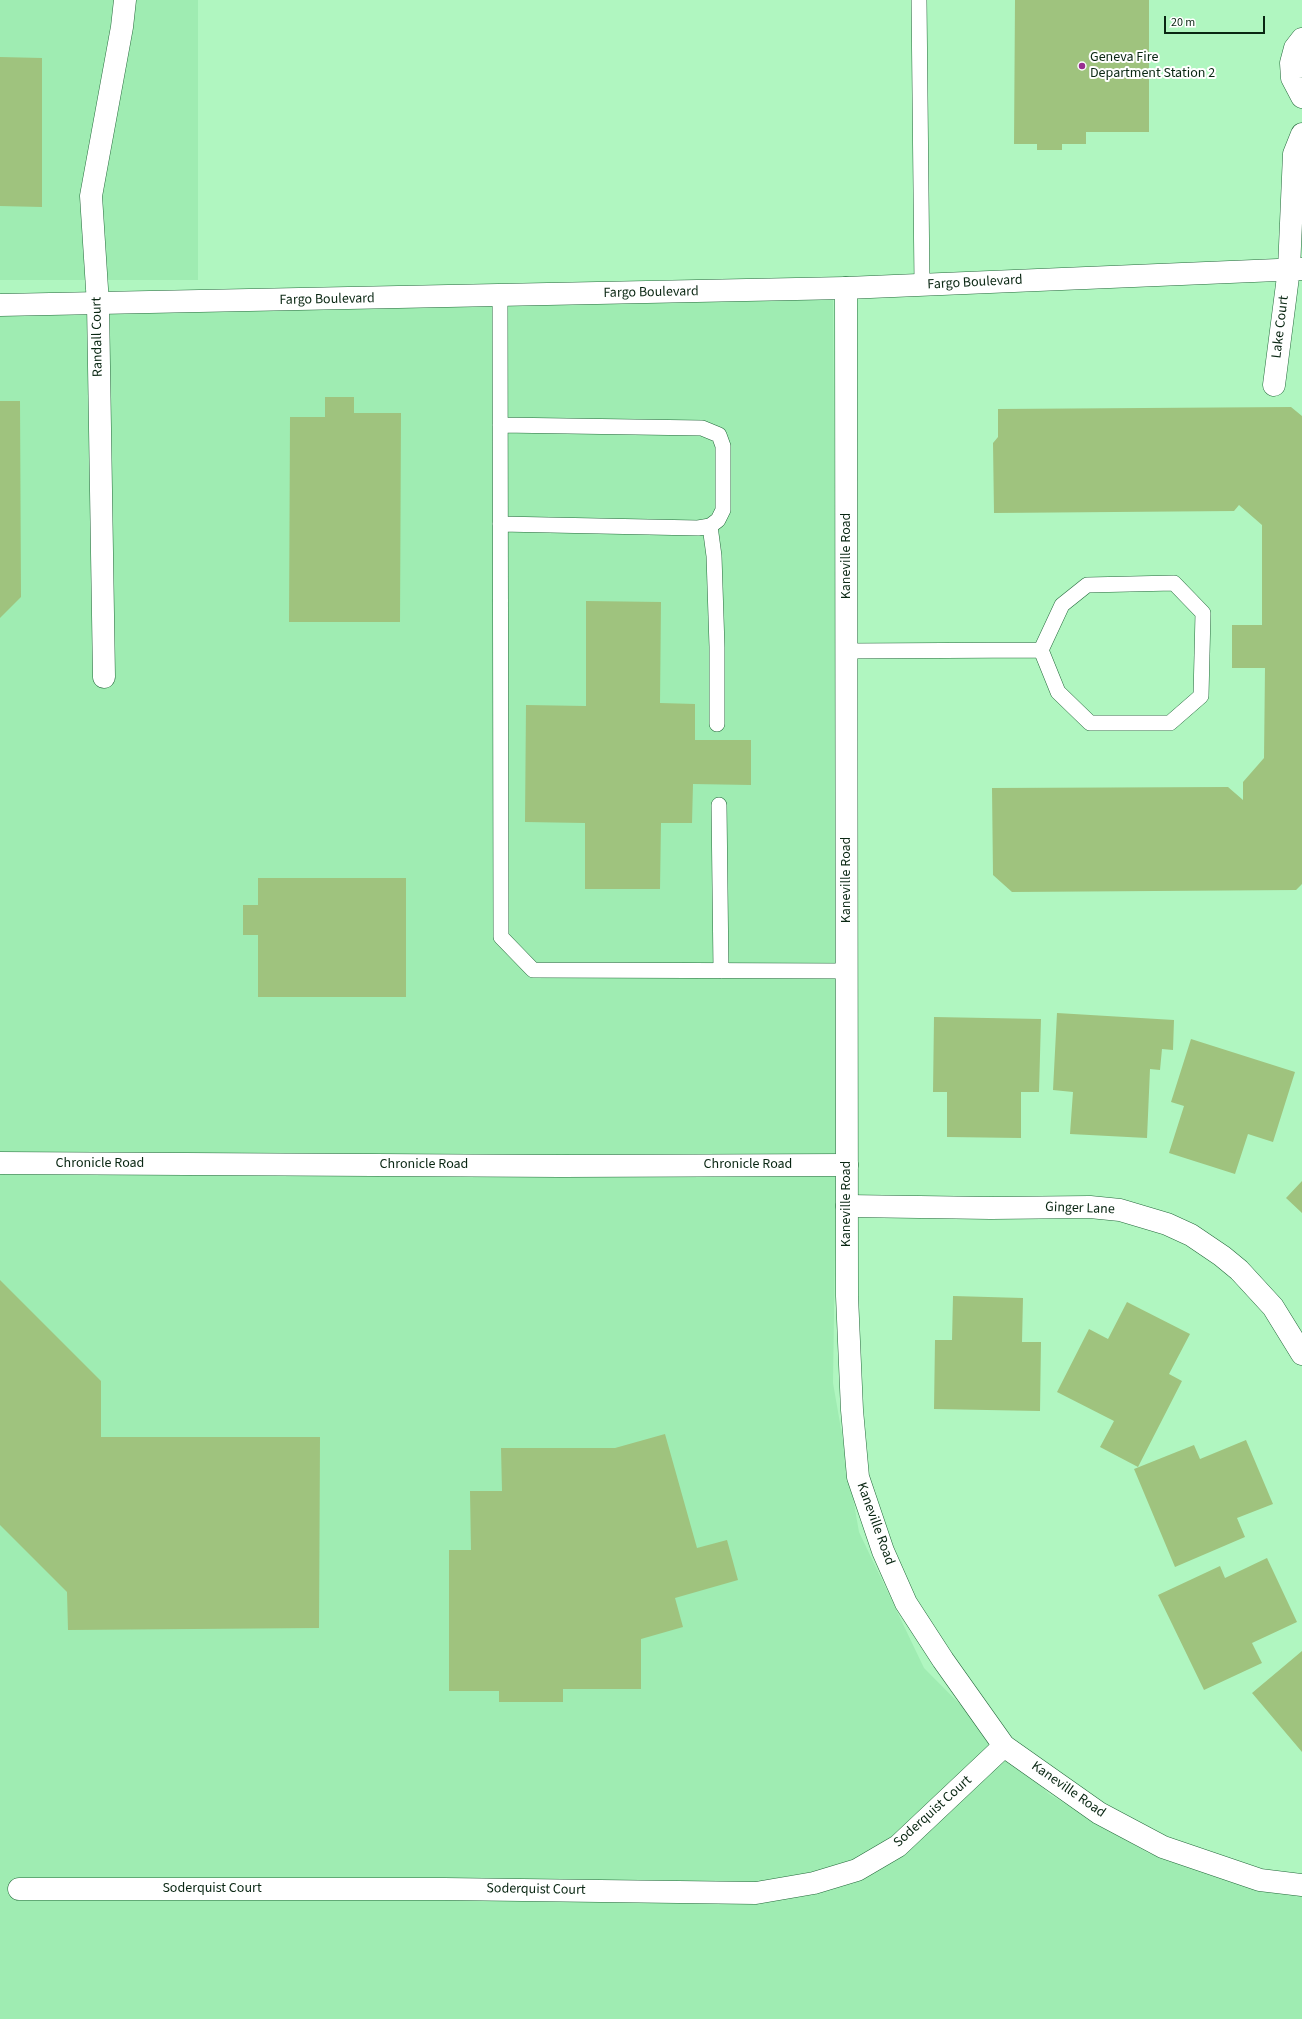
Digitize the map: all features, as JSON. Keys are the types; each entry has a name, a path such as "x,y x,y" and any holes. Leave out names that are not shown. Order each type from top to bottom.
{"street":[{"name":"Randall Court","path":"104,677 98,304 91,196 122,27 125,0"},
{"path":"1302,39 1295,48 1291,63 1292,78 1302,97"},
{"name":"Lake Court","path":"1274,385 1295,269 1294,154 1302,134"},
{"name":"Fargo Boulevard","path":"0,305 846,288 1295,269"},
{"name":"Kaneville Road","path":"846,288 847,1296 852,1410 858,1477 883,1551 906,1603 927,1638 1004,1746 1099,1813 1163,1847 1260,1880 1302,1885"},
{"name":"Chronicle Road","path":"0,1163 545,1166 847,1165"},
{"name":"Ginger Lane","path":"847,1206 991,1208 1090,1207 1120,1210 1167,1224 1191,1236 1222,1256 1239,1270 1273,1307 1302,1354"},
{"name":"Soderquist Court","path":"19,1889 444,1889 756,1893 814,1883 857,1870 898,1846 1004,1746"}],"lane":[{"path":"919,0 922,285"},
{"path":"500,296 501,938 533,970 847,971"},
{"path":"500,425 688,426 702,428 719,435 722,446 722,510 718,520 710,526 500,524"},
{"path":"710,526 714,563 717,647 717,724"},
{"path":"1174,583 1203,612 1201,696 1170,723 1090,723 1058,692 1042,650 1062,605 1087,585 1174,583"},
{"path":"847,651 1042,650"},
{"path":"719,805 721,971"}],"shaded area":[{"path":"0,0 198,0 198,280 0,280"},
{"path":"833,298 838,1035 833,1383 859,1532 924,1668 1049,1794 1148,1853 1272,1892 1302,1895 1302,2019 0,2019 0,312"}],"building":[{"name":"Geneva Fire Department Station 2","path":"1015,0 1149,0 1149,132 1086,132 1086,144 1062,144 1062,150 1037,150 1037,144 1014,144"},
{"path":"0,57 42,58 42,207 0,206"},
{"path":"325,397 354,397 354,413 401,413 400,622 289,622 290,417 325,417"},
{"path":"0,401 20,401 21,597 0,618"},
{"path":"1291,407 1302,416 1302,884 1296,890 1012,892 993,875 992,788 1228,787 1243,800 1243,782 1264,758 1265,668 1232,668 1232,625 1262,625 1262,525 1239,505 1234,511 994,513 993,443 998,437 998,409"},
{"path":"586,601 661,602 660,703 695,704 695,740 751,740 751,785 693,784 692,823 661,823 660,889 585,889 585,823 525,822 526,705 586,706"},
{"path":"258,878 406,878 406,997 258,997 258,935 243,935 243,905 258,905"},
{"path":"1057,1013 1174,1020 1173,1050 1162,1049 1160,1070 1150,1069 1147,1138 1070,1134 1073,1092 1053,1090"},
{"path":"934,1017 1041,1019 1039,1092 1021,1092 1021,1138 947,1137 947,1092 933,1092"},
{"path":"1191,1039 1295,1072 1273,1142 1248,1134 1235,1174 1169,1153 1184,1106 1171,1102"},
{"path":"1302,1181 1302,1213 1286,1198"},
{"path":"0,1280 101,1381 101,1437 320,1437 319,1628 68,1630 67,1592 0,1525"},
{"path":"953,1296 1023,1298 1022,1342 1041,1342 1040,1411 934,1409 935,1340 952,1340"},
{"path":"1127,1302 1190,1334 1169,1374 1182,1381 1138,1467 1100,1447 1114,1421 1057,1392 1089,1329 1108,1339"},
{"path":"665,1434 697,1548 727,1540 738,1580 675,1598 683,1627 641,1639 641,1689 563,1689 563,1702 499,1702 499,1691 449,1691 449,1550 471,1550 470,1491 502,1491 501,1448 615,1448"},
{"path":"1246,1440 1273,1504 1237,1518 1245,1537 1175,1567 1134,1469 1194,1445 1200,1459"},
{"path":"1267,1558 1297,1622 1252,1643 1262,1663 1204,1690 1158,1595 1220,1566 1225,1578"},
{"path":"1302,1651 1302,1752 1252,1693"}],"place":[{"name":"Geneva Fire Department Station 2","path":"1082,66"}]}
